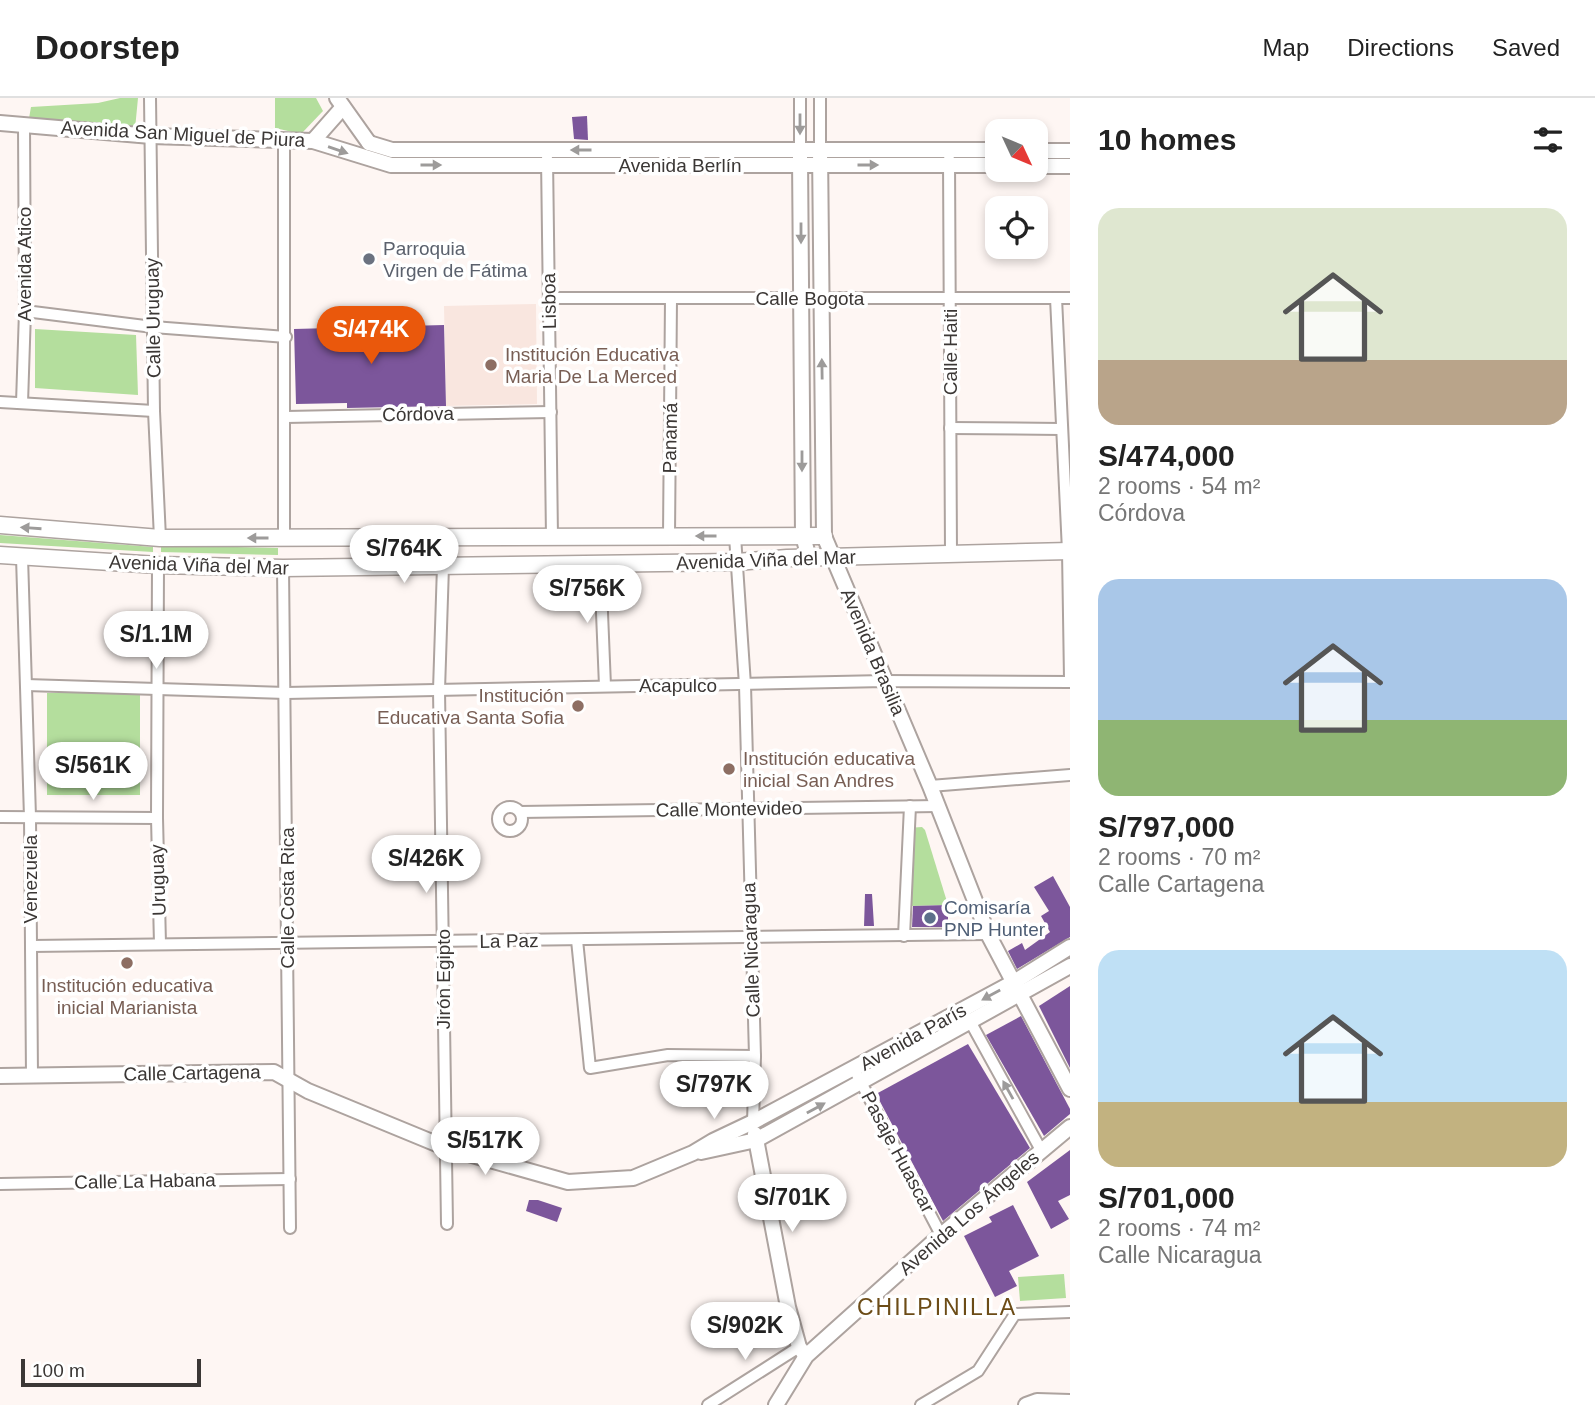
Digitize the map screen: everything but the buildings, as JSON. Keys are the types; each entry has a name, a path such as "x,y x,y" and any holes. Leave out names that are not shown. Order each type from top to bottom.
{"main road":[{"name":"Avenida Viña del Mar","path":"0,526 160,538 824,536"},
{"name":"Avenida Viña del Mar","path":"0,555 158,565 283,568 737,562 1069,551"}],"street":[{"name":"Calle Uruguay","path":"150,98 154,411 160,538"},
{"path":"800,98 803,536 809,558"},
{"name":"Avenida Brasilia","path":"820,98 824,536 930,786 988,934 1064,1067 1070,1089"},
{"path":"313,141 340,102 369,144 363,159"},
{"name":"Avenida San Miguel de Piura","path":"0,123 151,136 313,141 363,159"},
{"name":"Avenida Atico","path":"22,403 25,311 24,125"},
{"path":"284,141 284,538"},
{"name":"Avenida Berlín","path":"369,144 392,150 547,158 800,165 985,165"},
{"name":"Avenida Berlín","path":"363,159 390,165 800,150 985,150"},
{"name":"Calle Haiti","path":"949,150 951,554"},
{"path":"1048,151 1070,151"},
{"name":"Lisboa","path":"547,158 552,537"},
{"path":"1048,166 1070,166"},
{"name":"Calle Bogota","path":"550,298 1070,298"},
{"name":"Panamá","path":"669,536 671,298"},
{"path":"1056,298 1060,429 1069,551 1070,681"},
{"path":"25,311 153,327 286,337"},
{"path":"0,402 154,411"},
{"name":"Córdova","path":"286,417 551,412"},
{"path":"950,428 1060,429"},
{"name":"Calle Nicaragua","path":"736,536 745,685 755,1056 753,1122 788,1307 803,1352"},
{"name":"Venezuela","path":"22,557 30,817 32,1076"},
{"path":"600,564 605,686"},
{"name":"Uruguay","path":"158,565 157,818 160,944"},
{"name":"Jirón Egipto","path":"443,566 439,690 447,1224"},
{"name":"Calle Costa Rica","path":"283,568 290,1228"},
{"name":"Acapulco","path":"26,685 286,693 885,681 1070,681"},
{"path":"930,786 1070,775"},
{"path":"904,936 909,806"},
{"name":"Calle Montevideo","path":"520,812 938,806"},
{"path":"0,817 157,818"},
{"name":"La Paz","path":"30,946 988,934"},
{"path":"577,940 590,1068 668,1055 755,1056"},
{"name":"Avenida París","path":"756,1140 971,1023 1070,947"},
{"name":"Avenida París","path":"753,1122 854,1069 1070,966"},
{"path":"971,1023 1041,1150"},
{"name":"Pasaje Huascar","path":"854,1069 941,1235"},
{"name":"Calle Cartagena","path":"0,1076 274,1072 308,1091 444,1147 568,1182 633,1178 693,1153 753,1122"},
{"name":"Avenida Los Ángeles","path":"708,1405 803,1352 1070,1127"},
{"name":"Calle Cartagena","path":"693,1153 756,1140"},
{"name":"Calle La Habana","path":"0,1184 290,1179"},
{"path":"921,1405 978,1371 1015,1314 1070,1312"},
{"path":"776,1405 803,1352"},
{"path":"1026,1405 1037,1401 1070,1402"}],"shaded area":[{"name":"Institución Educativa Maria De La Merced","path":"536,304 537,404 446,406 444,306"}],"green space":[{"path":"120,98 138,98 135,129 28,124 31,107 98,103"},
{"path":"275,98 316,98 323,111 301,134 275,128"},
{"path":"35,329 136,335 138,395 35,388"},
{"path":"0,535 153,547 153,552 0,543"},
{"path":"161,545 278,548 278,555 161,552"},
{"path":"140,692 140,795 47,795 47,693"},
{"path":"922,827 948,905 911,906 907,828"},
{"path":"1064,1274 1066,1298 1020,1301 1018,1277"}],"place":[{"name":"Parroquia Virgen de Fátima","path":"369,259"},
{"name":"Institución Educativa Maria De La Merced","path":"491,365"},
{"name":"Institución Educativa Santa Sofia","path":"578,706"},
{"name":"Institución educativa inicial San Andres","path":"729,769"},
{"name":"Comisaría PNP Hunter","path":"930,918"},
{"name":"Institución educativa inicial Marianista","path":"127,963"}],"district":[{"name":"CHILPINILLA","path":"937,1307"}]}
